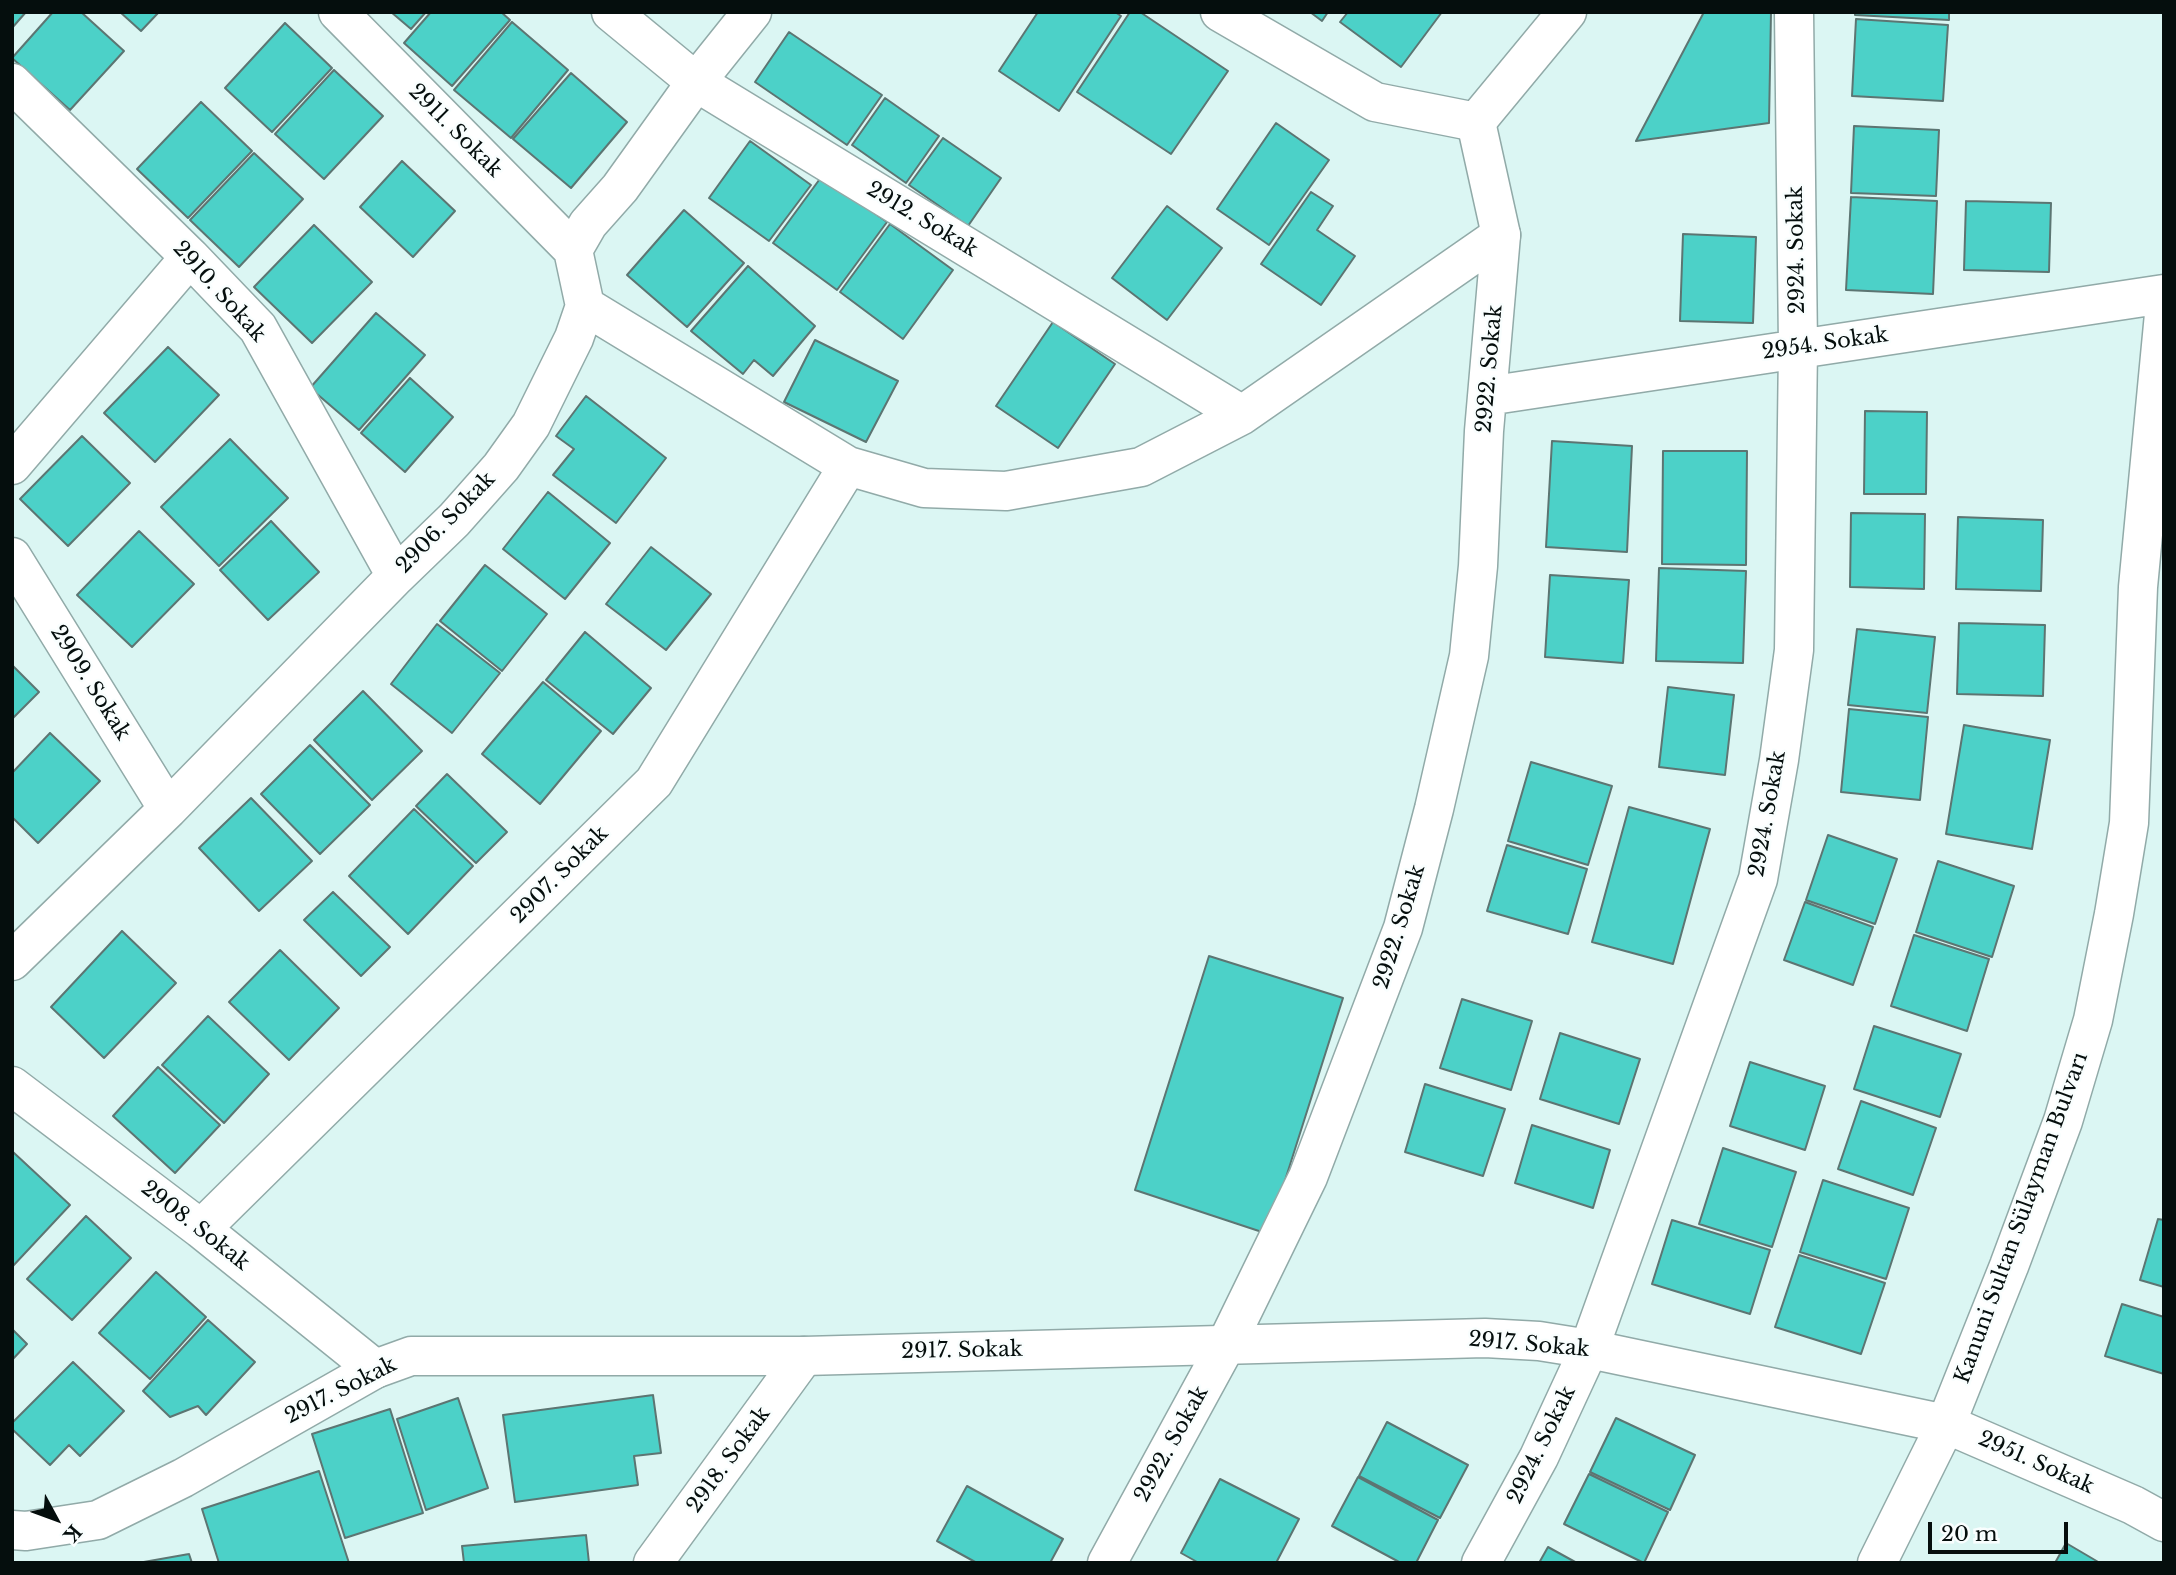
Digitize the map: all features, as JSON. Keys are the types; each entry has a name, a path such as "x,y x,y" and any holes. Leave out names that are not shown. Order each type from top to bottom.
{"street":[{"name":"2911. Sokak","path":"338,12 572,250"},
{"name":"2912. Sokak","path":"611,12 696,82 1242,415"},
{"path":"752,12 696,82 572,250 585,306 848,466 923,488 1006,491 1141,467 1242,415 1501,235"},
{"path":"1220,12 1375,102 1476,122 1567,12"},
{"name":"2924. Sokak","path":"1481,1563 1539,1457 1589,1349 1758,879 1777,773 1794,650 1798,347 1794,12"},
{"name":"2910. Sokak","path":"12,83 190,257 258,328 396,576"},
{"name":"2922. Sokak","path":"1107,1563 1226,1345 1308,1177 1403,928 1447,758 1469,656 1478,566 1487,396 1501,235 1476,122"},
{"path":"12,465 190,257"},
{"name":"2954. Sokak","path":"1487,396 1798,347 2164,294"},
{"name":"2906. Sokak","path":"12,961 454,520 501,467 531,425 574,338 585,306"},
{"name":"Kanuni Sultan Sülayman Bulvarı","path":"1877,1563 1946,1423 2010,1266 2058,1133 2093,1020 2129,823 2151,592 2164,314"},
{"name":"2907. Sokak","path":"201,1229 654,782 848,466"},
{"name":"2909. Sokak","path":"12,557 167,809"},
{"name":"2908. Sokak","path":"12,1086 201,1229 375,1369"},
{"name":"2917. Sokak","path":"12,1530 26,1531 98,1520 183,1478 375,1369 411,1356 804,1356 1485,1338 1589,1349 1946,1423"},
{"name":"2918. Sokak","path":"653,1563 804,1356"},
{"name":"2951. Sokak","path":"1946,1423 2133,1505 2164,1522"}],"building":[{"path":"12,12 26,12 12,28"},
{"path":"53,12 81,12 124,51 70,110 12,58"},
{"path":"120,12 159,12 141,31"},
{"path":"391,12 426,12 411,29"},
{"path":"431,12 501,12 510,20 452,86 404,43"},
{"path":"1038,12 1115,12 1121,16 1059,111 999,71"},
{"path":"1130,12 1140,12 1228,71 1171,154 1077,92"},
{"path":"1310,12 1328,12 1322,21"},
{"path":"1348,12 1442,12 1401,67 1340,22"},
{"path":"1704,12 1771,12 1769,123 1636,141"},
{"path":"1855,12 1949,12 1949,20 1855,15"},
{"path":"1856,19 1948,25 1943,101 1852,96"},
{"path":"512,22 568,70 511,138 454,90"},
{"path":"285,23 332,68 272,132 225,88"},
{"path":"789,32 882,95 847,145 755,82"},
{"path":"334,70 383,116 324,179 275,134"},
{"path":"571,73 627,122 571,188 513,139"},
{"path":"885,98 939,136 906,183 852,145"},
{"path":"201,102 252,151 188,218 137,169"},
{"path":"1276,123 1329,160 1269,245 1217,209"},
{"path":"1854,126 1939,130 1936,196 1851,193"},
{"path":"943,138 1001,178 968,226 909,185"},
{"path":"750,141 811,185 769,241 709,198"},
{"path":"254,153 303,199 239,267 190,220"},
{"path":"402,161 455,211 413,257 360,207"},
{"path":"822,176 887,222 837,290 773,243"},
{"path":"1311,192 1333,206 1317,230 1355,256 1321,305 1261,264"},
{"path":"1851,197 1937,201 1933,294 1846,290"},
{"path":"1966,201 2051,203 2049,272 1964,270"},
{"path":"1167,206 1222,248 1167,320 1112,278"},
{"path":"684,210 744,263 687,327 627,275"},
{"path":"890,224 953,270 903,339 840,292"},
{"path":"314,225 372,282 312,343 254,287"},
{"path":"1683,234 1756,237 1753,323 1680,321"},
{"path":"748,266 815,326 773,376 754,360 743,374 691,331"},
{"path":"376,313 425,355 359,430 310,388"},
{"path":"1053,322 1115,364 1058,448 996,406"},
{"path":"815,340 898,381 866,442 784,402"},
{"path":"168,347 219,395 155,462 104,413"},
{"path":"410,378 453,417 405,472 361,433"},
{"path":"586,396 666,458 616,523 553,475 574,449 556,436"},
{"path":"1865,411 1927,412 1926,494 1864,494"},
{"path":"82,436 130,483 68,546 20,499"},
{"path":"230,439 288,498 219,566 161,507"},
{"path":"1552,441 1632,446 1627,552 1546,547"},
{"path":"1663,451 1747,451 1746,565 1662,564"},
{"path":"548,492 610,543 565,599 503,549"},
{"path":"1851,513 1925,514 1924,589 1850,587"},
{"path":"1958,517 2043,520 2041,591 1956,589"},
{"path":"271,521 319,572 268,620 220,570"},
{"path":"139,531 194,584 132,647 77,595"},
{"path":"651,547 711,594 666,650 606,604"},
{"path":"485,565 547,614 502,671 440,621"},
{"path":"1659,568 1746,571 1743,663 1656,661"},
{"path":"1550,575 1629,580 1623,663 1545,657"},
{"path":"1959,623 2045,625 2043,696 1957,694"},
{"path":"437,624 500,673 452,733 391,684"},
{"path":"1857,629 1935,637 1927,713 1848,705"},
{"path":"585,632 651,688 613,734 546,680"},
{"path":"12,665 39,692 12,719"},
{"path":"543,682 601,731 540,804 482,754"},
{"path":"1668,687 1734,695 1725,775 1659,767"},
{"path":"363,691 422,751 372,800 314,740"},
{"path":"1849,709 1928,717 1920,800 1841,792"},
{"path":"1964,725 2050,740 2032,849 1946,834"},
{"path":"50,733 100,781 38,843 12,817 12,773"},
{"path":"310,745 370,805 320,854 261,794"},
{"path":"1531,762 1612,786 1588,865 1508,841"},
{"path":"447,774 507,832 476,863 416,806"},
{"path":"251,798 312,861 259,911 199,848"},
{"path":"1629,807 1710,829 1673,964 1592,942"},
{"path":"414,809 473,866 408,934 349,876"},
{"path":"1828,835 1897,859 1875,924 1806,900"},
{"path":"1507,845 1587,869 1568,934 1487,911"},
{"path":"1938,861 2014,886 1992,957 1916,932"},
{"path":"333,892 390,947 361,976 304,920"},
{"path":"1805,902 1873,927 1853,985 1784,960"},
{"path":"122,931 176,983 104,1058 51,1007"},
{"path":"1914,935 1989,959 1967,1031 1891,1006"},
{"path":"280,950 339,1008 289,1060 229,1002"},
{"path":"1209,956 1343,998 1268,1234 1135,1190"},
{"path":"1462,999 1532,1021 1511,1090 1440,1068"},
{"path":"208,1016 269,1074 224,1123 162,1065"},
{"path":"1874,1026 1961,1054 1940,1117 1854,1089"},
{"path":"1560,1033 1640,1059 1619,1124 1540,1099"},
{"path":"1750,1062 1825,1086 1805,1150 1730,1126"},
{"path":"158,1067 220,1125 175,1173 113,1116"},
{"path":"1425,1084 1505,1109 1483,1176 1405,1152"},
{"path":"1861,1101 1936,1128 1913,1195 1838,1169"},
{"path":"1532,1125 1610,1150 1593,1208 1515,1183"},
{"path":"1723,1148 1796,1172 1772,1247 1699,1224"},
{"path":"12,1152 70,1205 12,1267"},
{"path":"1823,1180 1909,1208 1886,1279 1800,1252"},
{"path":"86,1216 131,1258 72,1320 27,1279"},
{"path":"2158,1219 2164,1220 2164,1287 2140,1280"},
{"path":"1672,1220 1770,1250 1750,1314 1652,1284"},
{"path":"1799,1255 1885,1283 1861,1354 1775,1327"},
{"path":"156,1272 206,1317 150,1379 99,1333"},
{"path":"2122,1304 2164,1317 2164,1374 2105,1356"},
{"path":"208,1320 255,1362 206,1415 198,1406 170,1417 143,1391"},
{"path":"12,1329 27,1344 12,1360"},
{"path":"73,1362 124,1411 80,1456 69,1445 50,1465 12,1429 12,1423"},
{"path":"653,1395 661,1453 634,1456 638,1485 515,1502 503,1415"},
{"path":"458,1398 488,1488 426,1510 397,1419"},
{"path":"390,1409 423,1513 345,1538 312,1434"},
{"path":"1616,1418 1695,1455 1670,1510 1590,1472"},
{"path":"1387,1422 1468,1465 1440,1518 1359,1476"},
{"path":"319,1471 349,1563 219,1563 202,1509"},
{"path":"1589,1474 1668,1512 1644,1563 1564,1524"},
{"path":"1358,1477 1438,1520 1416,1563 1401,1563 1332,1526"},
{"path":"1220,1479 1299,1519 1276,1563 1199,1563 1181,1553"},
{"path":"967,1486 1063,1539 1050,1563 977,1563 937,1541"},
{"path":"586,1535 589,1563 464,1563 462,1546"},
{"path":"2066,1543 2100,1563 2055,1563"},
{"path":"1548,1547 1577,1563 1539,1563"},
{"path":"189,1554 192,1563 138,1563"}]}
